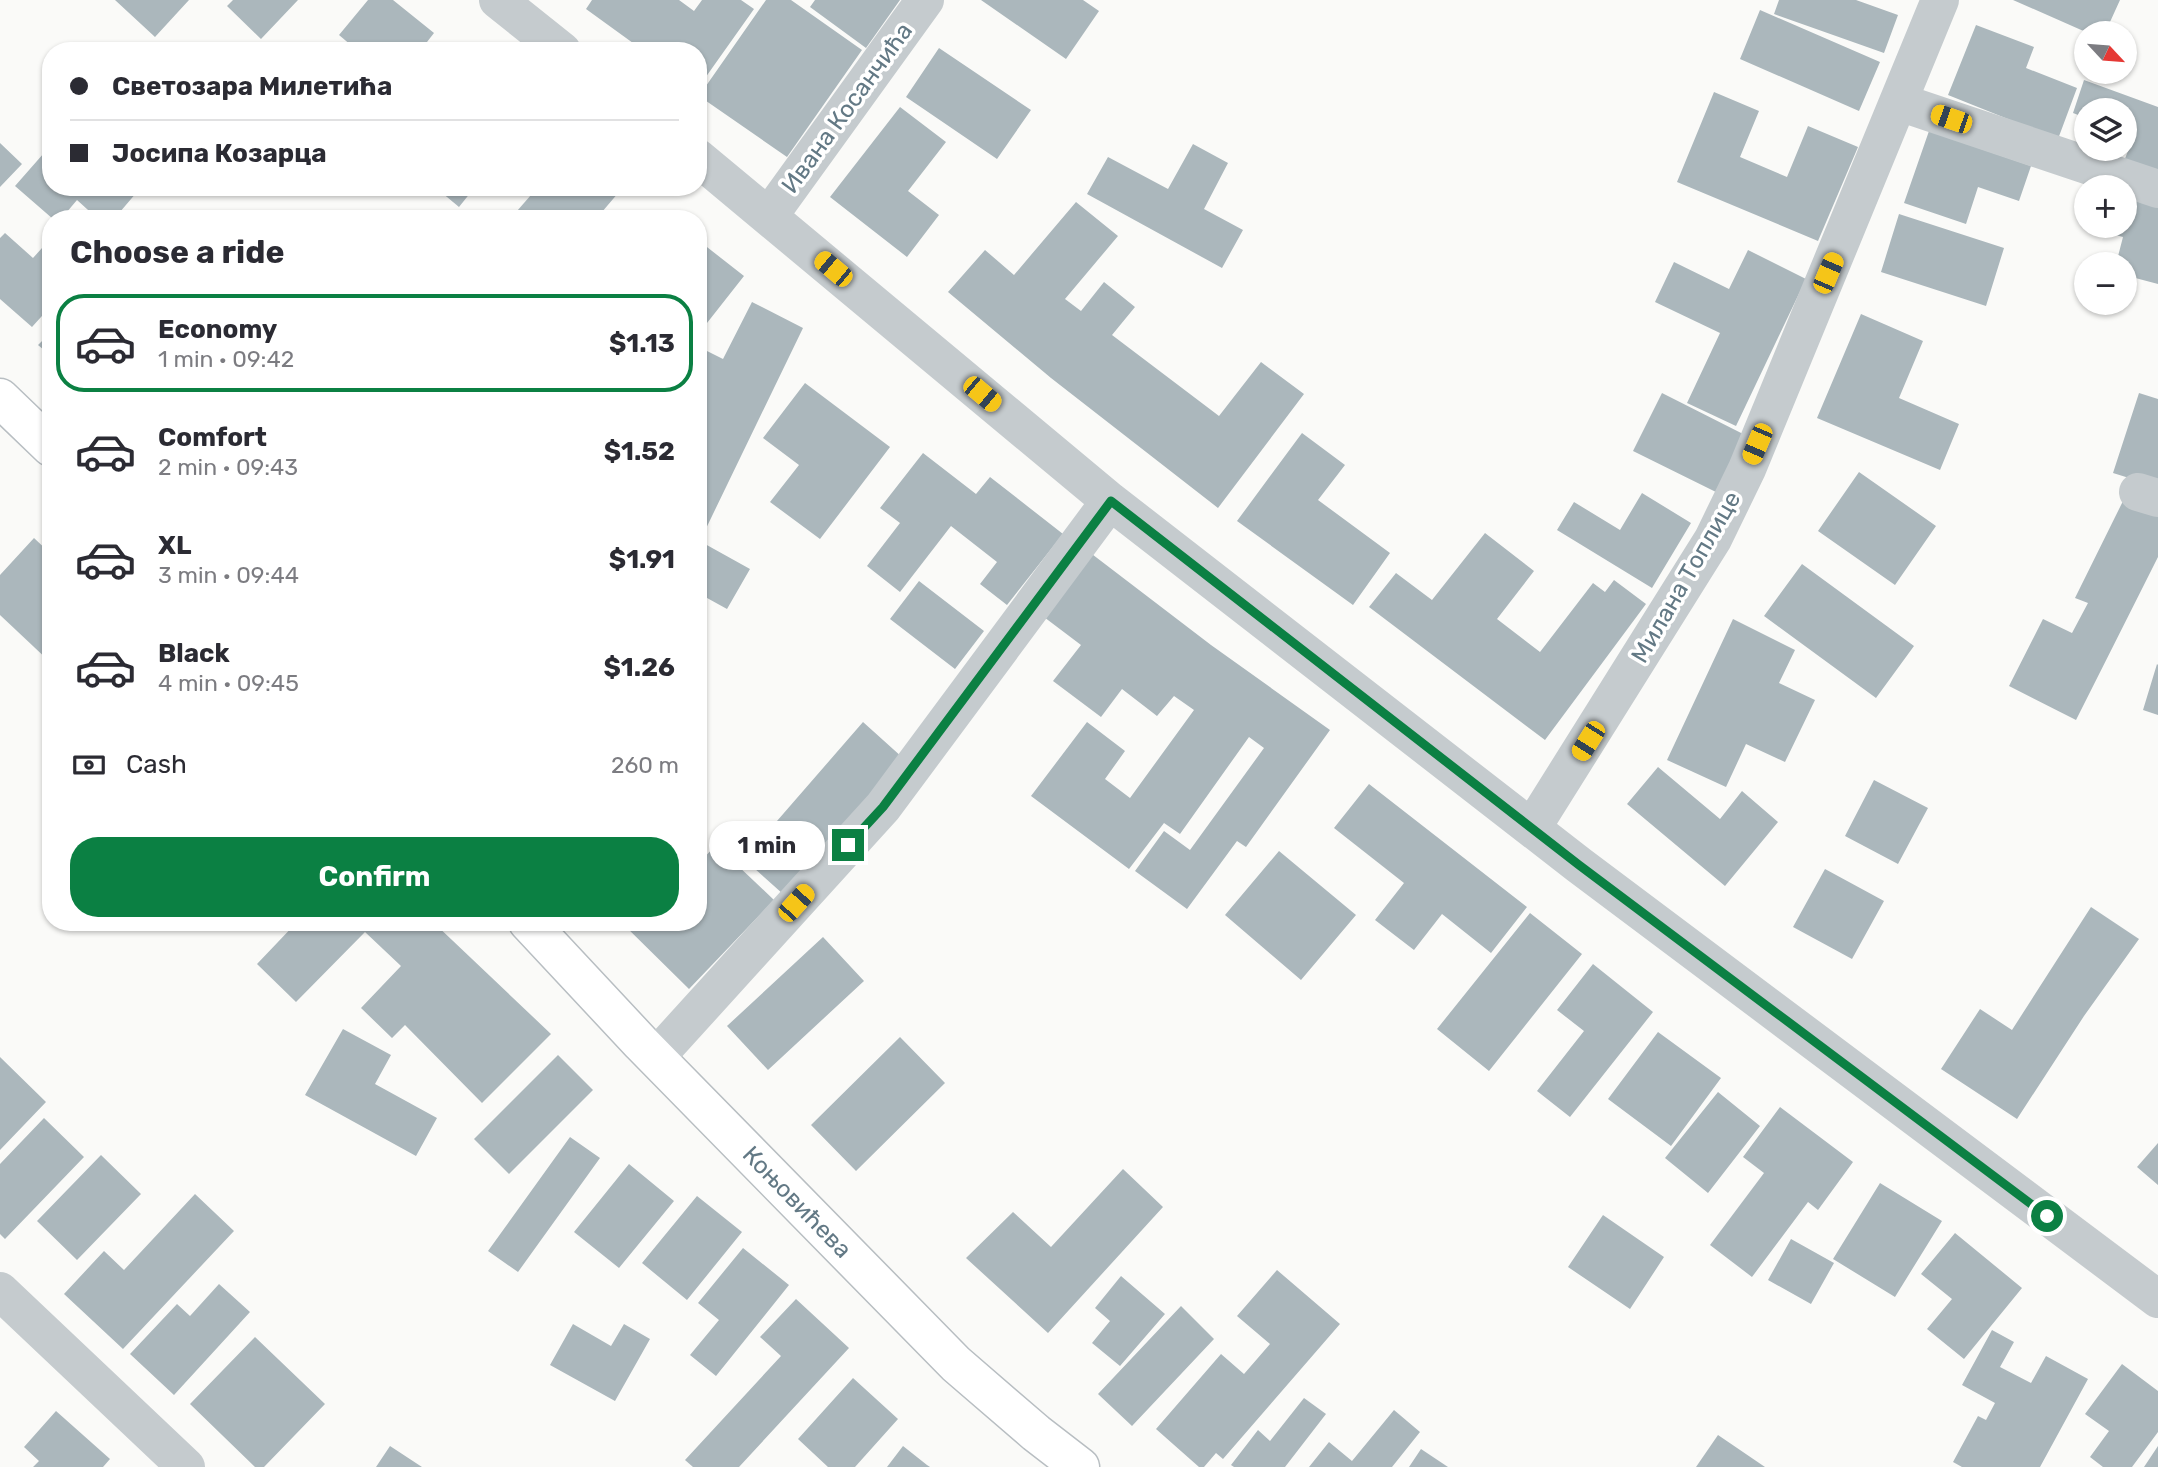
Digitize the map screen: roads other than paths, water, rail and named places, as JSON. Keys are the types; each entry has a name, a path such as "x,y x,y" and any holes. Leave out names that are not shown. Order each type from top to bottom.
{"main road":[{"path":"0,398 42,438"},
{"name":"Коњовићева","path":"536,931 956,1364 1080,1467"}],"street":[{"path":"498,0 551,42"},
{"name":"Ивана Косанчића","path":"769,216 926,0"},
{"name":"Милана Топлице","path":"1532,828 1713,539 1747,469 1940,0"},
{"path":"1899,102 2158,189"},
{"path":"707,165 1111,501 1532,828 2158,1299"},
{"path":"656,1058 883,807 1111,501"},
{"path":"0,1291 186,1467"}]}
